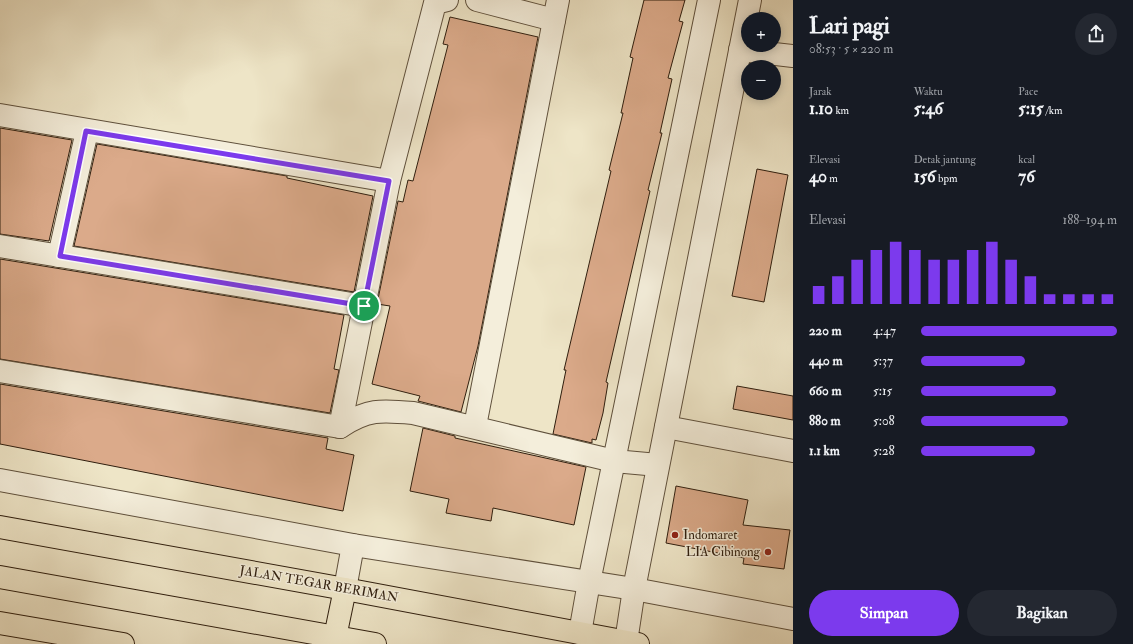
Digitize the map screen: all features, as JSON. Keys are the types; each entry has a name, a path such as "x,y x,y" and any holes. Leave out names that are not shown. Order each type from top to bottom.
{"main road":[{"name":"JALAN TEGAR BERIMAN","path":"0,527 346,589 632,643"},
{"path":"0,577 375,644"},
{"path":"335,637 346,589"},
{"path":"0,623 123,644"}],"street":[{"path":"340,427 389,181 435,3 447,0"},
{"path":"475,426 556,10 477,0"},
{"path":"580,633 589,582 709,0"},
{"path":"632,643 634,589 750,0"},
{"path":"740,50 793,56"},
{"path":"0,115 86,131 389,181"},
{"path":"60,256 86,131"},
{"path":"0,246 364,306"},
{"path":"0,371 340,427 358,416 384,410 413,413 475,426 614,461 658,465"},
{"path":"666,427 793,451"},
{"path":"0,480 353,545 634,589 793,619"},
{"path":"346,589 353,545"}],"building":[{"path":"644,0 685,0 679,21 683,22 668,78 672,79 660,133 662,133 606,382 608,383 603,413 596,440 592,439 592,443 553,434 566,370 564,370 611,171 609,170 623,113 621,113 633,58 630,57"},
{"path":"450,17 538,37 478,346 461,412 418,401 420,396 372,384 390,306 377,304 398,201 403,202 408,180 413,181 448,45 443,44"},
{"path":"0,128 72,140 49,241 0,234"},
{"path":"97,144 287,176 287,178 373,196 354,292 74,246"},
{"path":"757,169 788,175 764,302 732,296"},
{"path":"0,259 344,315 334,369 339,370 330,413 0,359"},
{"path":"0,384 328,438 326,449 354,455 343,511 0,444"},
{"path":"737,386 793,396 793,420 733,409"},
{"path":"423,428 455,436 455,438 586,467 574,525 493,508 491,521 446,513 449,499 410,491"},
{"path":"676,486 748,500 743,525 790,530 784,569 743,564 744,558 666,543"}],"place":[{"name":"Indomaret","path":"675,535"},
{"name":"LIA Cibinong","path":"768,552"}],"route":[{"path":"86,131 389,181 364,306 60,256 86,131"}]}
